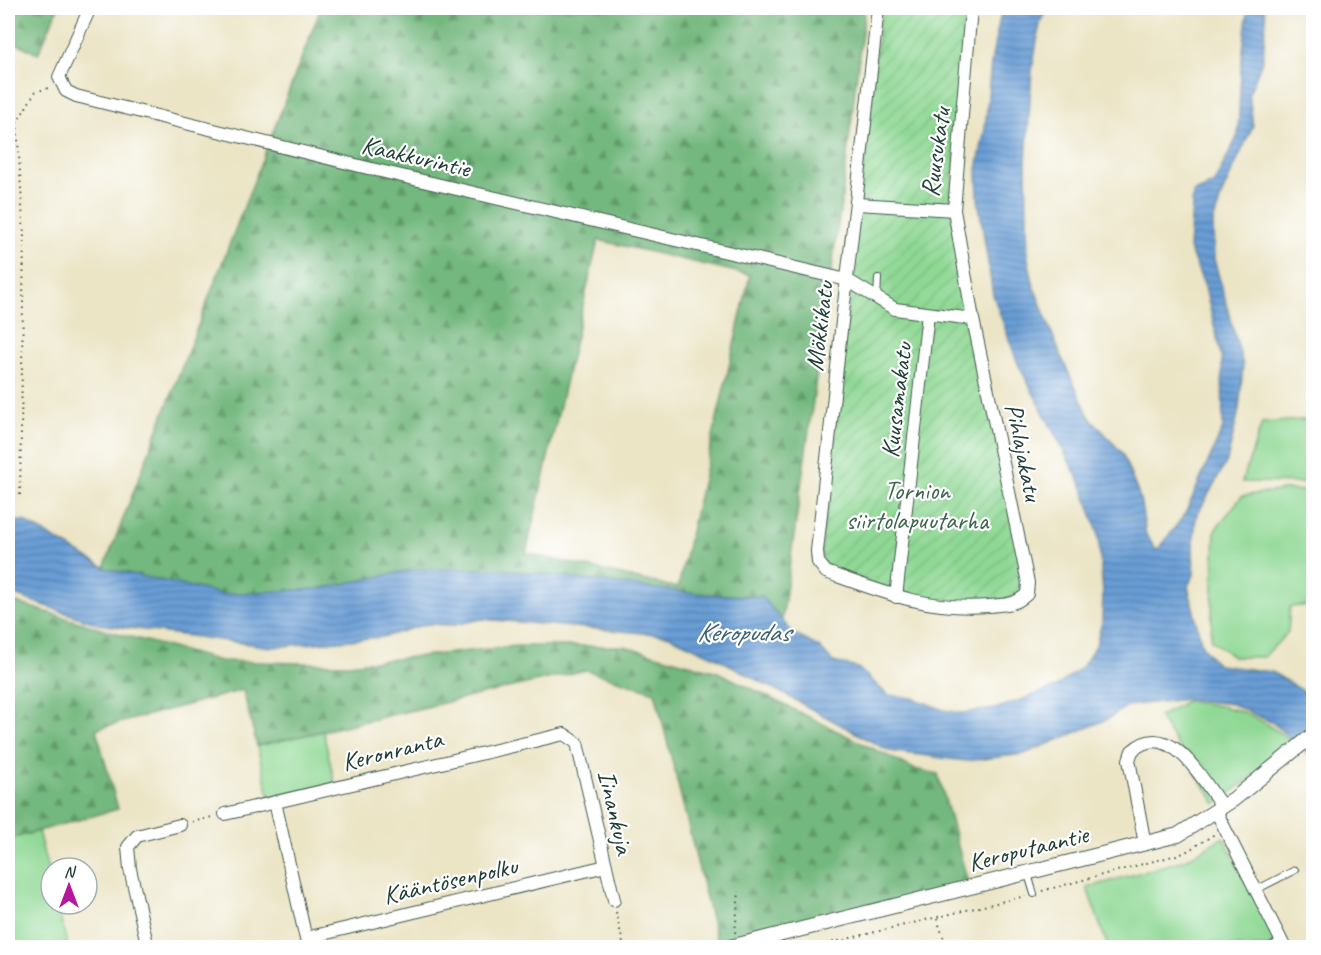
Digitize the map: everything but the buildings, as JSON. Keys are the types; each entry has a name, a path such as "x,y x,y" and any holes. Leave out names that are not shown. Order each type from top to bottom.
{"street":[{"path":"61,85 61,68 90,8"},
{"name":"Mökkikatu","path":"878,8 817,551 818,562 825,572 896,597"},
{"name":"Ruusukatu","path":"857,204 954,210 971,8"},
{"name":"Kaakkurintie","path":"61,85 66,91 76,96 224,133 847,280"},
{"path":"847,280 895,309 973,319 954,210"},
{"name":"Kuusamakatu","path":"896,597 928,314"},
{"name":"Pihlajakatu","path":"896,597 957,609 1017,603 1027,594 1028,583 973,319"},
{"name":"Keronranta","path":"225,814 556,734 570,736"},
{"name":"Keroputaantie","path":"731,946 1027,870 1178,835 1219,808 1314,734"},
{"name":"Iinankuja","path":"570,736 576,743 614,900"},
{"path":"1145,844 1129,760 1132,751 1148,740 1160,740 1182,753 1219,808 1225,828 1283,944"},
{"path":"275,802 307,943"},
{"path":"148,948 128,863 128,847 137,836 180,825"},
{"name":"Kääntösenpolku","path":"307,943 606,866"}],"lane":[{"path":"877,300 878,278"},
{"path":"1027,870 1034,894"},
{"path":"1256,890 1295,870"},
{"path":"1268,948 1283,944"}],"path":[{"path":"20,495 24,238 17,123 36,92 61,85"},
{"path":"180,825 225,814"},
{"path":"809,948 1034,894 1184,853 1225,828"},
{"path":"731,946 739,891"},
{"path":"614,900 624,948"},
{"path":"937,918 947,948"}],"green space":[{"path":"8,8 58,8 38,54 8,39"},
{"path":"321,8 865,8 843,189 782,620 762,597 417,569 318,589 222,594 104,568","holes":["598,240 750,275 678,588 526,553"]},
{"name":"Tornion siirtolapuutarha","path":"881,8 971,8 950,207 1025,583 1019,593 1005,600 946,601 907,594 829,569 823,561 821,552"},
{"path":"1313,419 1313,483 1242,482 1262,423"},
{"path":"1283,490 1313,491 1313,605 1290,607 1288,632 1264,657 1234,657 1211,640 1215,530 1242,496"},
{"path":"8,600 10,839 38,831 44,856 39,856 39,916 60,916 68,947 8,948"},
{"path":"8,600 98,628 220,661 348,664 516,646 624,646 718,672 914,769 938,774 969,886 717,942 655,692 586,670 257,746 243,690 96,729 118,809 10,839"},
{"path":"1186,701 1245,713 1269,725 1295,745 1216,804 1159,717"},
{"path":"323,731 335,784 270,799 257,746"},
{"path":"1223,837 1281,947 1108,947 1087,888 1187,859"}],"water":[{"name":"Keropudas","path":"1002,8 1048,8 1040,24 1032,69 1026,164 1028,259 1034,287 1061,356 1089,416 1122,453 1140,498 1146,535 1157,551 1185,514 1223,428 1222,359 1205,287 1189,248 1193,193 1214,183 1238,135 1241,67 1248,8 1264,8 1266,19 1263,58 1249,94 1253,126 1222,194 1213,223 1214,259 1243,365 1239,410 1227,461 1196,517 1193,549 1194,575 1188,586 1202,646 1218,665 1272,672 1313,697 1313,759 1273,723 1232,704 1186,699 1127,706 1108,719 1024,754 966,761 889,751 717,658 667,635 482,619 454,625 427,624 383,637 272,647 98,624 8,593 8,522 24,521 105,568 222,594 318,589 417,569 501,569 691,593 762,597 794,634 819,647 833,662 858,668 888,695 913,698 944,710 961,713 995,709 1056,687 1083,666 1096,645 1102,622 1103,593 1098,533 1083,488 1018,364 993,295 978,199 977,169 985,129 991,62"}]}
